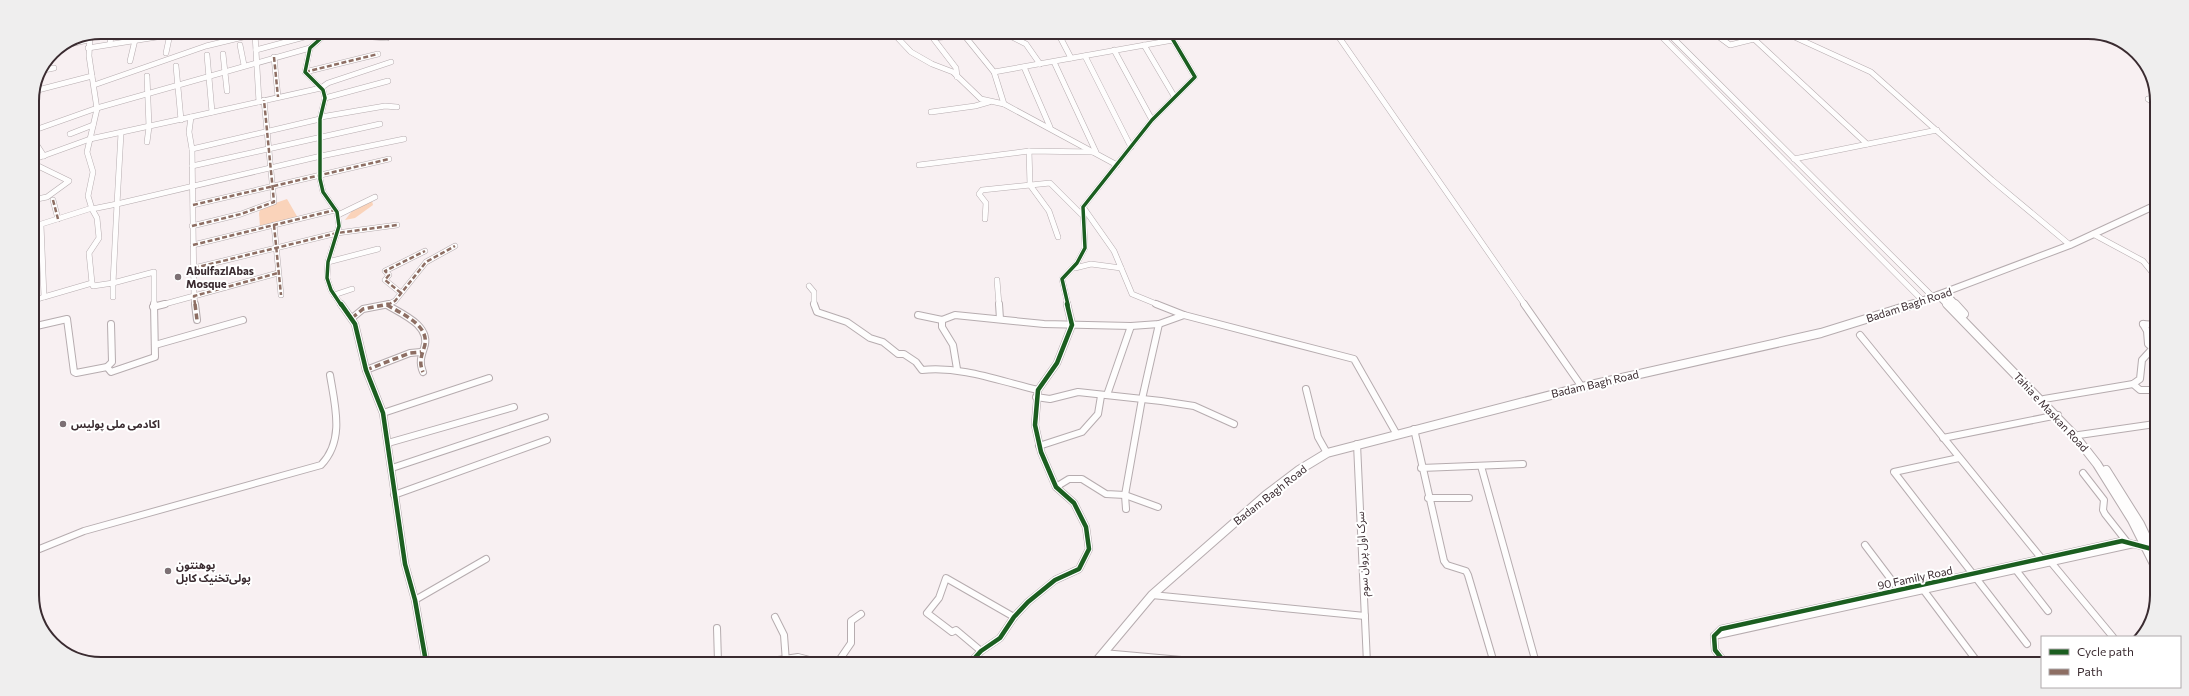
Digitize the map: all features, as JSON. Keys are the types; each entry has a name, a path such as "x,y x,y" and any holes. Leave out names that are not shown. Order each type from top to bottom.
{"main road":[{"name":"Badam Bagh Road","path":"1100,657 1152,596 1266,495 1299,470 1327,453 1396,433 1582,386 1821,333 1939,295 2070,245 2150,208"},
{"name":"Tahia e Maskan Road","path":"1939,295 2044,399 2097,464 2150,546"},
{"name":"Tahia e Maskan Road","path":"1939,295 2057,415 2079,435 2117,485 2150,545"}],"street":[{"path":"110,44 111,39"},
{"path":"88,48 140,39"},
{"path":"166,53 171,39"},
{"path":"94,85 206,46 235,39"},
{"path":"192,226 241,214 274,202 274,186 255,39"},
{"path":"256,50 297,39"},
{"path":"39,129 97,108 147,93 310,48 319,39"},
{"path":"898,39 912,52 932,64 953,72 981,99 1004,104 1050,127 1117,165"},
{"path":"934,39 956,68 958,77"},
{"path":"967,39 994,72 1004,104"},
{"path":"1022,39 1025,40 1034,51 1040,64"},
{"path":"1061,39 1071,58"},
{"path":"1339,39 1582,386"},
{"path":"1664,39 1923,301"},
{"path":"1674,39 1794,159 1939,295"},
{"path":"1722,39 1730,45 1754,40 1866,144"},
{"path":"1799,39 1871,72 1992,180 2070,245"},
{"path":"88,40 97,108 87,152 93,172 88,196 92,209 97,218 99,238 89,252 88,258 92,283 93,286 114,283 154,272 153,307 155,358 111,372 107,367"},
{"path":"130,61 135,40"},
{"path":"976,657 981,651 1000,638 1014,617 1028,602 1055,580 1079,569 1089,549 1086,527 1074,503 1056,487 1039,446 1035,425 1036,398 1038,390 1057,363 1072,325 1062,279 1075,268 1086,243 1082,210 1152,120 1195,76 1173,40 994,72"},
{"path":"240,45 244,65"},
{"path":"1144,45 1174,96"},
{"path":"305,72 310,48"},
{"path":"1114,50 1152,120"},
{"path":"223,54 228,91"},
{"path":"305,72 378,54"},
{"path":"207,55 212,112"},
{"path":"1085,56 1132,147"},
{"path":"274,57 278,97"},
{"path":"39,158 90,139 321,88 328,83 391,62"},
{"path":"1054,62 1096,152"},
{"path":"176,66 181,120"},
{"path":"1024,67 1050,127"},
{"path":"48,69 54,68"},
{"path":"305,72 321,88 325,98 320,118 321,187 336,213 339,226 328,262 327,278 334,295 352,318 366,370 378,394 392,468 394,495 405,564 415,600 425,657"},
{"path":"40,89 92,76"},
{"path":"147,76 149,127 147,142"},
{"path":"325,98 388,82"},
{"path":"931,112 975,106 990,102"},
{"path":"192,149 320,118 385,106 397,107"},
{"path":"190,117 189,132 192,149 192,226 196,320"},
{"path":"192,166 380,124"},
{"path":"70,134 94,125"},
{"path":"1794,159 1937,130"},
{"path":"113,297 121,133"},
{"path":"44,297 41,225 92,209 271,167 404,139"},
{"path":"39,148 44,156"},
{"path":"919,165 1029,151 1096,152"},
{"path":"1029,151 1030,185 1049,211 1058,237"},
{"path":"192,205 389,159"},
{"path":"39,167 69,181 55,192 39,200"},
{"path":"985,219 986,203 979,194 982,190 1052,183 1082,210 1114,251 1132,294 1184,315 1354,359 1396,433"},
{"path":"193,245 274,225 336,213 375,197"},
{"path":"53,200 58,219"},
{"path":"274,225 281,295"},
{"path":"194,268 337,233 397,225"},
{"path":"2093,234 2143,261 2150,270"},
{"path":"352,318 363,309 387,305 395,301 426,262 455,246"},
{"path":"328,262 378,249"},
{"path":"401,293 385,280 389,275 385,271 425,251"},
{"path":"1075,268 1092,264 1121,268"},
{"path":"153,307 278,273"},
{"path":"997,280 1000,319"},
{"path":"39,299 92,283"},
{"path":"809,286 814,292 814,307 817,312 847,322 870,338 884,342 898,354 904,354 916,362 922,370 938,368 957,369 1038,390"},
{"path":"334,295 352,289"},
{"path":"387,305 406,318 413,319 421,328 426,339 425,348 421,352 419,360 423,372"},
{"path":"918,315 942,320 955,315 1072,325 1131,326 1158,324 1184,315"},
{"path":"39,325 67,319 74,372 78,374 107,367 112,362 111,324"},
{"path":"155,345 243,320"},
{"path":"942,320 942,327 953,345 957,369"},
{"path":"1126,509 1125,495 1142,399 1158,324"},
{"path":"2150,325 2143,324 2147,331 2148,344 2150,346"},
{"path":"1039,446 1082,432 1098,414 1131,326"},
{"path":"1860,335 1959,458 2112,636"},
{"path":"366,370 410,353 421,352"},
{"path":"2044,399 2133,384 2140,379 2142,360 2150,353"},
{"path":"39,549 84,531 321,465 328,460 332,453 336,425 330,375"},
{"path":"383,414 489,378"},
{"path":"2133,384 2140,390 2150,390"},
{"path":"1306,389 1318,437 1327,453"},
{"path":"1036,398 1050,399 1078,392 1142,399 1194,406 1234,424"},
{"path":"388,444 514,407"},
{"path":"1943,438 2057,415"},
{"path":"392,468 545,418"},
{"path":"2079,435 2150,425"},
{"path":"1414,429 1421,468 1445,564 1466,571 1492,657"},
{"path":"394,495 547,440"},
{"name":"سرک اول پروان سوم","path":"1357,444 1366,657"},
{"path":"1959,458 1894,472 2027,644"},
{"path":"1421,468 1523,464"},
{"path":"1481,466 1534,657"},
{"path":"2083,473 2104,500 2103,510 2105,514 2130,543"},
{"path":"1056,487 1069,479 1082,479 1106,494 1125,495 1158,507"},
{"path":"1428,498 1469,498"},
{"name":"90 Family Road","path":"1714,636 2047,560 2130,543 2150,548"},
{"path":"1865,545 1899,590"},
{"path":"415,600 486,559"},
{"name":"90 Family Road","path":"1975,577 2016,570 2047,560"},
{"path":"2016,570 2048,611"},
{"path":"981,651 956,630 952,632 927,613 939,598 946,578 1014,617"},
{"path":"1922,588 1974,657"},
{"name":"90 Family Road","path":"1714,636 1721,629 1899,590 1922,588"},
{"path":"1152,596 1365,616"},
{"path":"841,657 851,643 851,621 861,614"},
{"path":"775,617 784,635 785,657"},
{"path":"717,628 718,657"},
{"path":"1714,636 1715,650 1720,657"},
{"path":"1103,653 1148,657"}],"shaded area":[{"path":"287,199 298,218 260,227 259,213 261,208"},
{"path":"372,201 373,205 355,218 345,220 355,207"}],"marked path":[{"path":"305,72 378,54"},
{"path":"274,57 278,97"},
{"path":"192,226 241,214 274,202 264,100"},
{"path":"193,205 389,159"},
{"path":"53,200 58,219"},
{"path":"193,245 335,210"},
{"path":"274,225 281,295"},
{"path":"194,268 337,233 397,225"},
{"path":"352,318 363,309 387,305 395,301 426,262 455,246"},
{"path":"401,293 385,280 389,275 385,271 425,251"},
{"path":"197,320 194,296 278,273"},
{"path":"387,305 414,322 425,334 426,341 420,360 420,365 423,372"},
{"path":"366,370 410,353 421,352"}],"cycle path":[{"path":"320,39 310,48 305,72 323,90 325,98 320,119 320,179 323,192 337,212 339,226 328,262 327,278 331,290 355,324 366,370 377,394 383,413 405,564 415,600 425,657"},
{"path":"976,657 981,651 1000,638 1014,617 1028,602 1055,580 1079,569 1089,549 1086,527 1074,503 1056,487 1041,452 1035,425 1038,390 1057,363 1072,325 1062,279 1070,272 1081,258 1085,248 1086,238 1082,216 1083,207 1152,120 1195,77 1173,39"},
{"path":"1720,657 1715,650 1714,636 1721,629 2122,541 2150,548"}],"place":[{"name":"AbulfazlAbas Mosque","path":"178,277"},
{"name":"اکادمی ملی پولیس","path":"63,424"},
{"name":"پوهنتون پولی‌تخنیک کابل","path":"168,571"}]}
